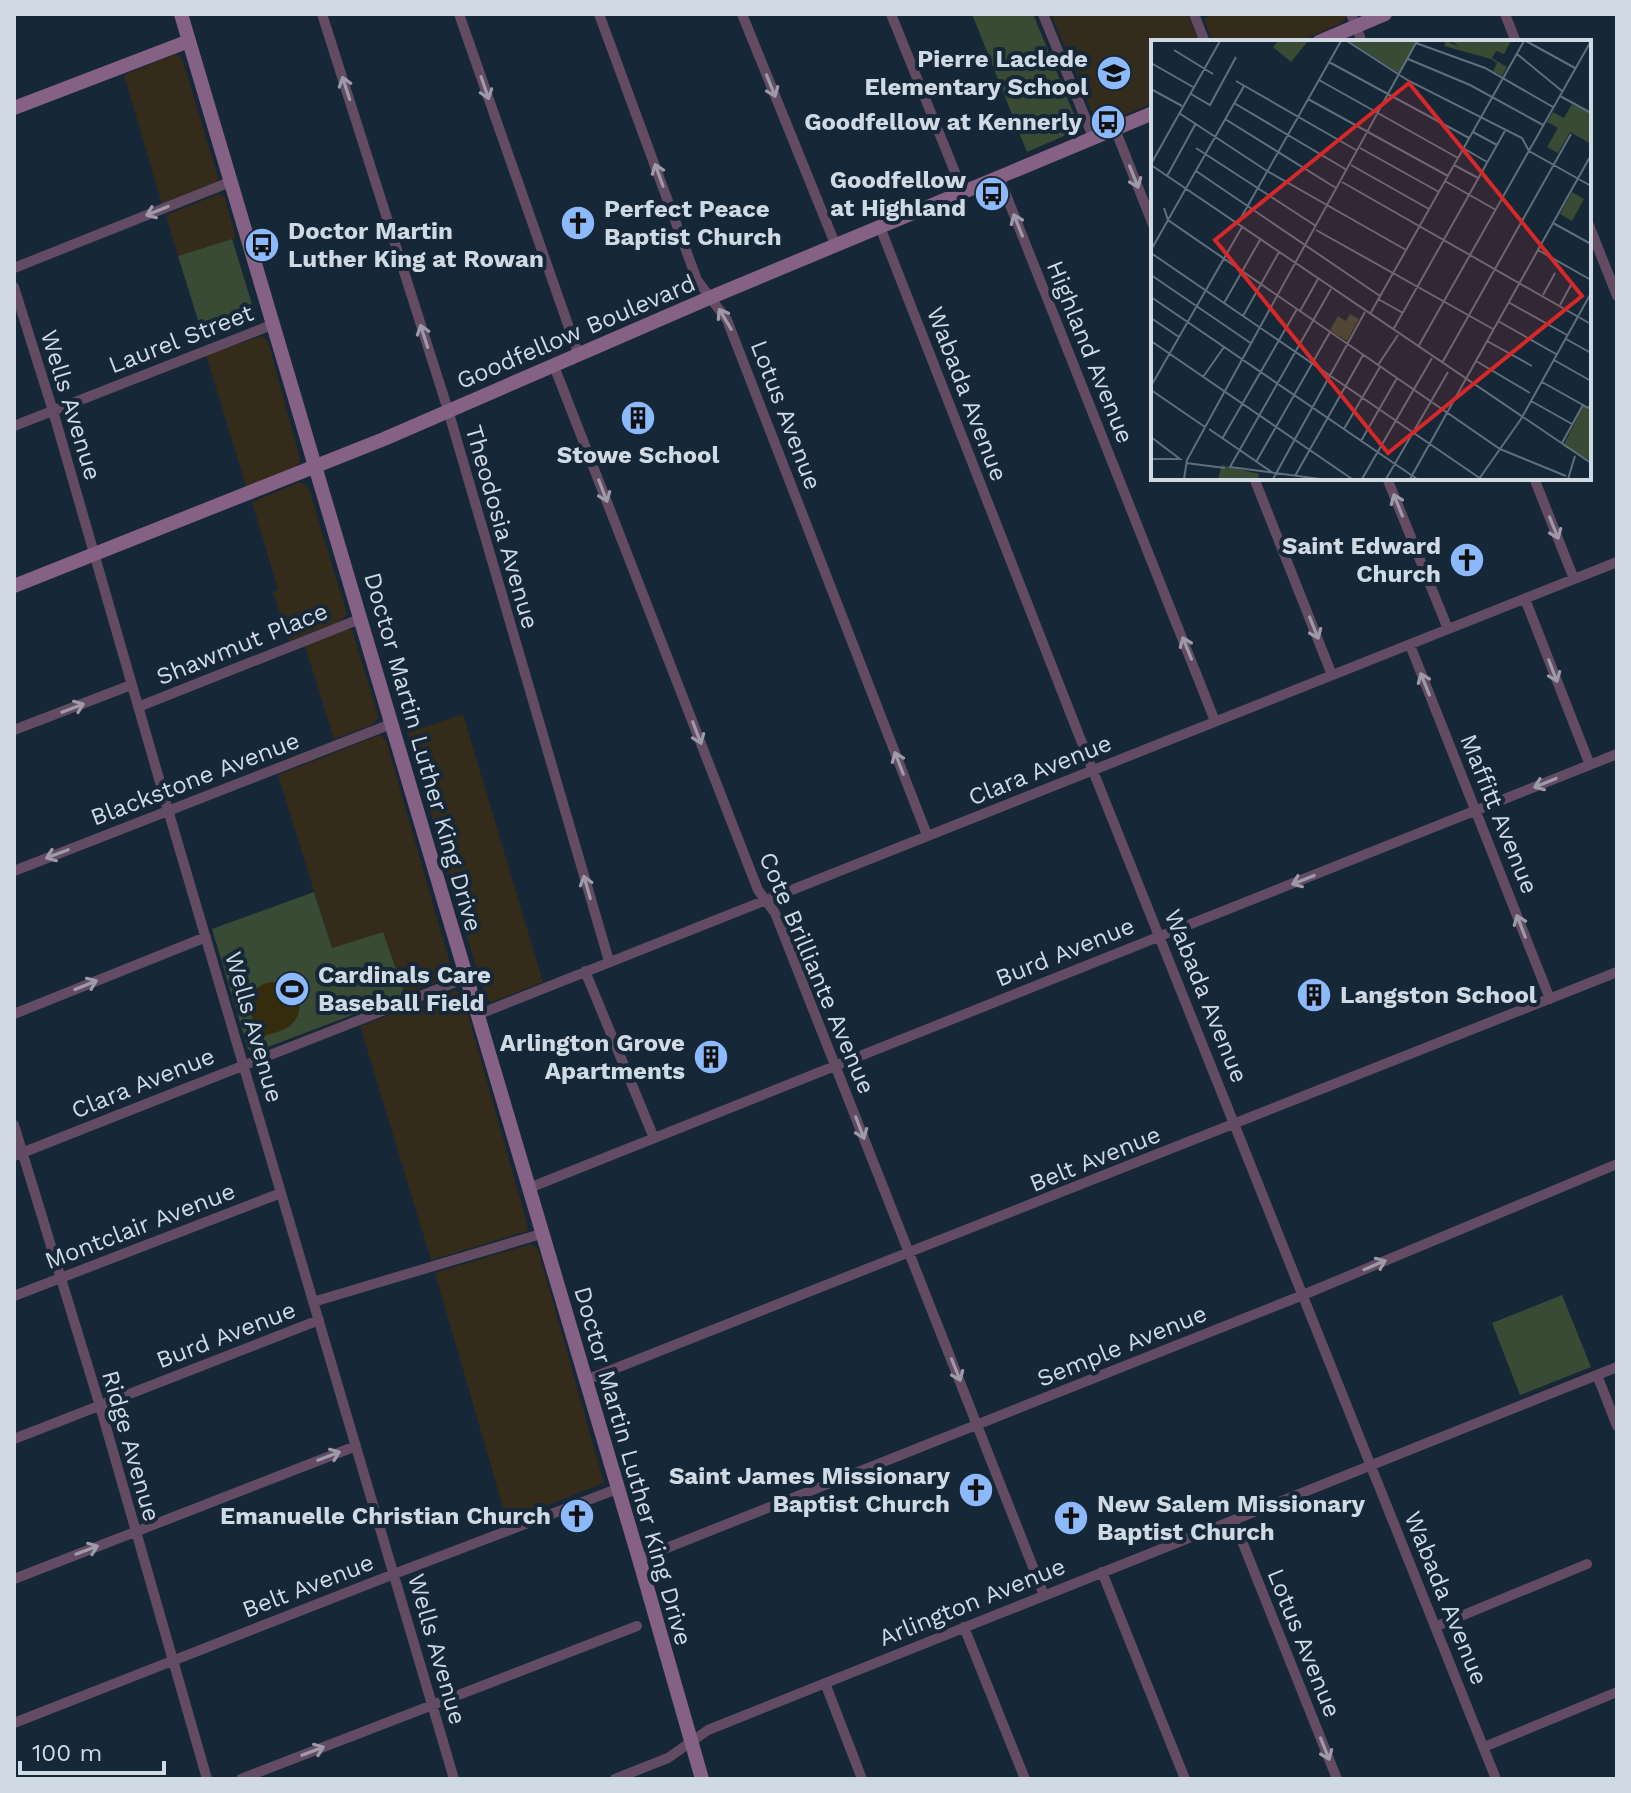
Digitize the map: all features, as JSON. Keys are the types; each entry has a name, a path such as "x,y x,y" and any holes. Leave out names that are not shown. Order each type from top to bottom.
{"main road":[{"name":"Doctor Martin Luther King Drive","path":"181,14 317,466 702,1779"},
{"path":"1322,40 1353,20 1385,14"},
{"path":"14,108 189,41"},
{"name":"Goodfellow Boulevard","path":"14,586 317,466 1151,114"}],"street":[{"name":"Theodosia Avenue","path":"322,14 448,410 609,961"},
{"path":"459,14 579,356"},
{"name":"Lotus Avenue","path":"599,14 697,280 727,320 927,835"},
{"path":"742,14 836,246"},
{"path":"891,14 963,192"},
{"path":"1043,14 1093,137"},
{"path":"1194,14 1204,40"},
{"path":"1505,14 1515,40"},
{"path":"1353,20 1361,40"},
{"path":"1115,129 1151,220"},
{"name":"Highland Avenue","path":"999,177 1215,721"},
{"path":"14,268 230,182"},
{"name":"Wabada Avenue","path":"880,227 1093,771 1496,1779"},
{"path":"1591,230 1617,296"},
{"name":"Wells Avenue","path":"14,287 454,1779"},
{"name":"Laurel Street","path":"14,426 274,324"},
{"name":"Cote Brilliante Avenue","path":"554,366 758,890 775,913 1044,1595"},
{"path":"1255,480 1332,675"},
{"path":"1388,480 1448,629"},
{"path":"1535,480 1574,579"},
{"name":"Clara Avenue","path":"477,1015 1617,562"},
{"path":"1525,599 1590,765"},
{"name":"Shawmut Place","path":"138,707 360,619"},
{"name":"Maffitt Avenue","path":"1410,645 1550,999"},
{"name":"Shawmut Place","path":"14,730 131,685"},
{"name":"Blackstone Avenue","path":"14,871 391,724"},
{"name":"Burd Avenue","path":"529,1188 1617,754"},
{"path":"14,1014 206,937"},
{"path":"585,971 654,1138"},
{"name":"Belt Avenue","path":"586,1380 1617,972"},
{"name":"Clara Avenue","path":"18,1155 466,978"},
{"name":"Ridge Avenue","path":"14,1125 18,1155 61,1278 100,1406 207,1779"},
{"name":"Semple Avenue","path":"639,1559 1303,1295 1617,1164"},
{"name":"Montclair Avenue","path":"14,1296 281,1193"},
{"name":"Burd Avenue","path":"313,1302 541,1234"},
{"name":"Burd Avenue","path":"14,1439 319,1320"},
{"name":"Arlington Avenue","path":"615,1779 668,1758 708,1730 1617,1367"},
{"path":"1597,1375 1617,1426"},
{"path":"14,1579 356,1446"},
{"name":"Belt Avenue","path":"14,1723 617,1489"},
{"name":"Lotus Avenue","path":"1234,1521 1337,1779"},
{"path":"1437,1626 1587,1564"},
{"path":"1102,1572 1185,1779"},
{"path":"241,1779 637,1626"},
{"path":"964,1627 1025,1779"},
{"path":"825,1683 862,1779"},
{"path":"1484,1747 1617,1692"}],"shaded area":[{"name":"Pierre Laclede Elementary School","path":"1051,14 1188,14 1199,40 1151,40 1151,104 1098,126"},
{"path":"1215,14 1345,14 1346,17 1342,23 1303,40 1212,40 1204,19"},
{"path":"175,54 182,58 218,177 212,185 162,204 124,75"},
{"path":"219,194 225,198 236,238 178,256 166,215"},
{"path":"261,336 268,341 300,459 296,467 246,486 206,355"},
{"path":"300,482 308,486 347,614 341,621 289,641 273,592 278,589 252,502"},
{"path":"352,630 379,718 371,725 334,739 305,646"},
{"path":"463,714 543,982 491,1002 485,997 407,733"},
{"path":"380,735 386,740 452,970 446,978 405,995 383,932 332,948 278,775"},
{"path":"456,990 463,996 528,1227 527,1231 431,1260 360,1026"},
{"path":"531,1244 538,1249 604,1483 507,1521 435,1273"}],"green space":[{"path":"972,14 1033,14 1080,129 1027,152"},
{"path":"232,239 256,317 203,336 178,256"},
{"path":"314,892 332,948 383,932 405,995 252,1053 248,1049 212,929"},
{"path":"1562,1295 1591,1367 1520,1395 1492,1323"}],"sand":[{"path":"273,982 293,992 299,1010 292,1024 263,1037 256,1032 251,1000 257,988"}],"place":[{"name":"Pierre Laclede Elementary School","path":"1114,73"},
{"name":"Goodfellow at Kennerly","path":"1108,122"},
{"name":"Goodfellow at Highland","path":"992,194"},
{"name":"Perfect Peace Baptist Church","path":"578,223"},
{"name":"Doctor Martin Luther King at Rowan","path":"262,245"},
{"name":"Stowe School","path":"638,418"},
{"name":"Saint Edward Church","path":"1467,560"},
{"name":"Cardinals Care Baseball Field","path":"292,989"},
{"name":"Langston School","path":"1314,995"},
{"name":"Arlington Grove Apartments","path":"711,1057"},
{"name":"Saint James Missionary Baptist Church","path":"976,1490"},
{"name":"Emanuelle Christian Church","path":"577,1516"},
{"name":"New Salem Missionary Baptist Church","path":"1071,1518"}]}
